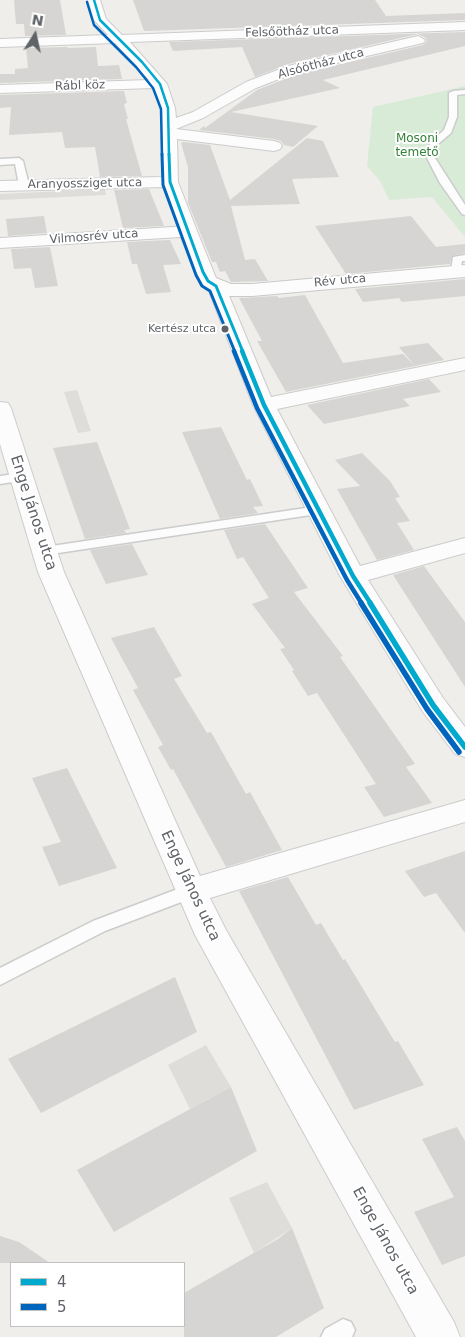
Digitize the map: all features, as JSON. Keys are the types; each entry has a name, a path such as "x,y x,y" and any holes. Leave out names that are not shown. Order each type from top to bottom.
{"street":[{"path":"94,0 100,20 142,62 160,84 168,108 170,182 208,281 216,286 264,404 353,576 433,705 465,747"},
{"name":"Alsóötház utca","path":"169,130 252,85 293,69 444,34 447,26"},
{"name":"Felsőötház utca","path":"0,43 465,26"},
{"name":"Rábl köz","path":"0,89 160,84"},
{"path":"169,130 274,146"},
{"name":"Aranyossziget utca","path":"0,186 170,182"},
{"name":"Vilmosrév utca","path":"0,243 188,231"},
{"name":"Rév utca","path":"216,286 230,290 252,290 462,267"},
{"path":"264,404 465,364"},
{"name":"Enge János utca","path":"0,408 11,479 45,552 51,572 191,891 212,935 439,1337"},
{"path":"353,576 465,545"},
{"path":"191,891 465,811"}],"lane":[{"path":"465,92 453,93 453,117 448,131 434,143 431,158 465,212"},
{"path":"0,162 19,161 24,185"},
{"path":"45,552 319,510"},
{"path":"0,977 99,926 191,891"}],"shaded area":[{"path":"105,189 106,195 0,200 0,194"},
{"path":"77,390 91,431 78,433 64,392"},
{"path":"206,1045 231,1087 190,1109 168,1065"},
{"path":"267,1182 292,1228 254,1253 229,1198"}],"green space":[{"name":"Mosoni temető","path":"465,86 465,237 432,197 389,200 380,181 367,166 373,107"}],"building":[{"path":"14,0 60,0 66,35 25,36 24,24 16,24"},
{"path":"133,0 375,0 386,16 465,13 465,20 144,31"},
{"path":"465,32 465,46 323,80 340,88 231,112 318,126 293,147 284,145 281,141 274,139 199,130 204,126 205,128 257,90 298,74 423,45 427,41 426,38 418,34 288,64 255,77 242,47 173,51 169,42"},
{"path":"96,47 98,66 119,65 122,79 0,83 0,74 15,74 15,69 28,68 26,48"},
{"path":"124,91 127,103 124,104 128,119 126,119 142,176 100,177 95,147 65,148 62,132 9,135 11,107 0,108 0,95"},
{"path":"307,138 323,141 339,177 292,179 300,204 231,206 245,260 255,259 268,281 231,282 225,271 220,272 216,262 212,262 188,203 188,167 181,143 210,145 230,200"},
{"path":"149,189 164,226 123,228 114,190"},
{"path":"44,216 47,233 8,236 6,219"},
{"path":"411,216 436,247 465,244 465,253 452,256 450,264 346,274 315,226"},
{"path":"170,240 181,264 163,265 171,292 146,294 137,264 132,264 127,242"},
{"path":"50,247 58,286 35,288 31,268 14,269 11,249"},
{"path":"465,279 465,296 402,302 399,298 363,302 355,289"},
{"path":"305,295 343,363 403,354 415,366 286,392 257,341 262,341 239,298 277,296 279,298"},
{"path":"428,343 444,360 415,366 399,347"},
{"path":"429,379 441,392 403,399 410,406 324,424 307,405"},
{"path":"221,427 247,480 250,479 263,506 253,507 258,513 220,519 182,432"},
{"path":"97,442 130,529 124,530 126,533 85,539 53,448"},
{"path":"362,453 390,481 400,497 395,498 410,521 397,523 414,550 377,560 337,489 360,486 335,460"},
{"path":"265,524 308,588 294,592 343,656 340,657 415,764 406,767 432,803 384,817 364,787 376,784 317,693 308,696 292,671 294,670 280,649 285,648 252,604 269,598 243,557 237,559 224,530"},
{"path":"132,544 148,575 106,584 90,550"},
{"path":"424,566 465,622 465,687 393,575"},
{"path":"154,627 182,676 174,679 207,733 211,732 246,794 250,792 282,850 226,867 173,769 171,770 158,747 163,745 133,690 138,688 111,638"},
{"path":"67,768 117,868 59,886 42,847 61,842 32,778"},
{"path":"465,851 465,933 436,893 424,897 405,871"},
{"path":"288,877 316,925 321,923 343,960 345,959 395,1042 398,1041 424,1085 354,1110 239,891"},
{"path":"175,977 197,1032 41,1113 8,1059"},
{"path":"231,1087 257,1151 114,1232 77,1170"},
{"path":"457,1127 465,1141 465,1256 442,1265 414,1212 454,1197 422,1139"},
{"path":"292,1228 324,1308 276,1337 184,1337 185,1292 278,1239"},
{"path":"0,1236 19,1242 49,1262 10,1262 0,1263"}],"transit line":[{"name":"4","path":"94,0 100,20 142,62 160,84 168,108 170,182 203,272 208,281 216,286 264,405 353,576 433,705 465,747"},
{"name":"5","path":"87,2 94,25 136,67 153,88 161,109 163,185 196,275 202,286 210,291 257,408 347,580 427,709 459,752"}],"place":[{"name":"Kertész utca","path":"225,329"}]}
